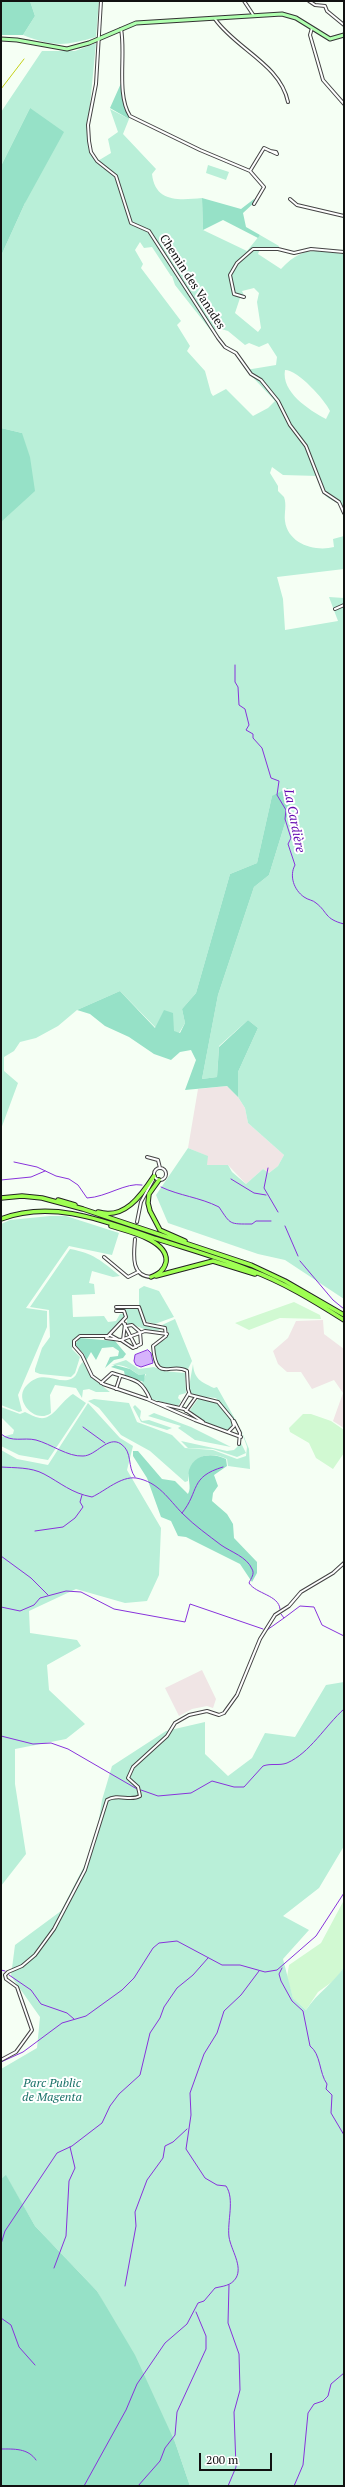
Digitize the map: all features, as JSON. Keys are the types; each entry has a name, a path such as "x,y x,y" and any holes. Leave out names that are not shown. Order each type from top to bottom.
{"highway":[{"path":"1,1198 22,1196 64,1201 114,1215 128,1206 154,1177"},
{"path":"159,1180 150,1191 148,1200 150,1211 158,1228 216,1253 274,1275 344,1315"},
{"path":"42,1198 216,1253"},
{"path":"1,1218 33,1211 70,1212 89,1216 226,1261 279,1283 344,1320"},
{"path":"70,1212 141,1236 160,1246 165,1256 165,1266 159,1273 151,1277"},
{"path":"151,1277 213,1261 279,1283"}],"street":[{"name":"Chemin des Vanades","path":"101,1 96,84 88,125 92,152 97,161 116,176 131,222 148,230 218,338 225,347 237,354 251,374 261,380 278,401 290,425 306,446 324,492 339,502 344,513"},
{"path":"244,1 255,17"},
{"path":"308,1 315,5 325,6 327,11 344,24"},
{"path":"1,39 17,40 63,50 98,39 120,28 140,22 289,15 330,39 344,35"},
{"path":"214,18 230,36 278,76 288,102"},
{"path":"120,28 122,72 126,107 130,116 169,136 250,171 264,187 254,204"},
{"path":"312,28 310,35 323,80 344,104"},
{"path":"250,171 264,148 270,151"},
{"path":"290,199 297,204 344,216"},
{"path":"244,296 234,294 230,275 237,263 252,250 269,248 294,253 311,249 344,252"},
{"path":"335,609 344,605"},
{"path":"147,1157 158,1160 160,1168 164,1170 166,1175 148,1190"},
{"path":"137,1222 141,1202 154,1177 155,1171 160,1168"},
{"path":"154,1177 159,1180"},
{"path":"136,1239 134,1259 138,1272"},
{"path":"104,1257 128,1278 138,1272"},
{"path":"138,1272 151,1277"},
{"path":"116,1307 139,1307 144,1323 164,1327 166,1334"},
{"path":"116,1311 126,1313 121,1340"},
{"path":"125,1324 136,1347"},
{"path":"105,1338 125,1324 132,1325 140,1332 142,1340 140,1345 132,1347 110,1335"},
{"path":"166,1334 140,1332 121,1340 80,1336 76,1338 73,1343 75,1348 82,1355 90,1372 101,1384 150,1400 205,1424 241,1437"},
{"path":"166,1334 153,1346 158,1365 163,1370 187,1371 189,1393 180,1408"},
{"path":"101,1384 112,1373 142,1384 150,1400"},
{"path":"116,1389 120,1376"},
{"path":"189,1393 196,1397 216,1401 232,1418 239,1429 241,1437 239,1444"},
{"path":"186,1411 196,1397"},
{"path":"155,1403 180,1408 205,1424"},
{"path":"228,1432 234,1426 232,1418"},
{"path":"1,2060 16,2052 32,2030 17,1987 6,1979 5,1975 8,1972 22,1966 35,1954 54,1929 85,1870 102,1821 105,1803 111,1798 130,1798 140,1796 138,1787 128,1778 129,1774 138,1762 167,1736 175,1723 189,1715 207,1711 219,1715 224,1714 237,1695 260,1640 275,1615 289,1606 301,1592 333,1573 344,1563"}],"shaded area":[{"path":"227,1086 238,1097 245,1108 248,1123 284,1155 278,1166 269,1173 263,1169 246,1184 228,1165 207,1165 207,1156 188,1148 198,1089"},
{"path":"323,1320 324,1334 344,1349 344,1428 333,1421 343,1393 334,1380 312,1389 301,1372 287,1372 278,1364 273,1351 288,1338 296,1321"},
{"path":"148,1350 151,1353 153,1363 141,1367 136,1365 134,1361 135,1355"},
{"path":"202,1670 216,1699 213,1708 207,1706 192,1709 179,1716 165,1688"}],"green space":[{"path":"1,1 30,1 35,16 23,35 1,35"},
{"path":"30,1 99,1 96,37 60,44 43,42 23,35 35,16"},
{"path":"96,43 87,136 89,150 96,162 111,153 108,139 118,132 110,109 129,119 123,134 156,169 152,174 154,183 163,195 177,199 202,198 203,230 247,251 260,235 279,246 277,250 260,249 258,254 281,269 296,256 310,251 325,251 344,254 344,516 338,503 326,496 324,493 318,476 283,475 272,467 270,473 278,486 278,491 284,497 285,521 287,529 297,541 311,547 327,548 334,547 333,539 344,536 344,569 277,577 283,599 285,630 338,621 329,597 344,598 344,1299 285,1260 258,1254 168,1223 156,1195 188,1148 208,1156 207,1165 228,1165 232,1172 246,1184 263,1169 269,1173 278,1166 284,1155 248,1123 245,1108 238,1097 238,1072 258,1028 248,1020 219,1046 217,1077 202,1079 218,995 254,887 269,875 290,807 272,796 257,863 230,874 196,993 182,1009 185,1023 179,1033 156,1028 120,991 77,1010 58,1026 36,1038 20,1042 14,1051 4,1057 4,1071 18,1083 1,1129 1,522 22,433 1,428 1,256 25,203 30,108 1,166 1,112 42,51 75,51","holes":["140,242 144,248 152,247 172,276 175,285 212,332 218,328 228,331 245,345 249,343 259,347 268,343 277,357 276,365 246,370 275,401 268,408 253,416 226,389 213,396 205,371 187,351 190,346 177,325 181,321 141,268 143,264 135,250","254,288 259,293 257,302 261,328 258,332 235,313 240,298 245,298 242,291","285,370 290,371 304,380 323,400 330,411 326,419 312,411 298,399 287,386"]},
{"path":"122,81 129,119 110,108"},
{"path":"30,108 64,132 25,203 1,256 1,166"},
{"path":"208,165 229,172 226,180 206,173"},
{"path":"202,198 241,209 254,199 256,201 243,213 246,227 260,235 258,238 223,220 203,230"},
{"path":"1,428 22,433 30,457 35,491 1,522"},
{"path":"288,788 290,807 269,875 254,887 218,995 202,1079 217,1077 219,1047 248,1020 258,1028 238,1072 238,1097 227,1086 185,1090 196,1060 191,1050 180,1052 171,1060 154,1054 129,1037 105,1026 90,1014 77,1010 120,991 155,1028 164,1010 173,1013 174,1031 180,1033 185,1023 182,1009 196,993 230,874 257,863 272,796"},
{"path":"66,1216 119,1233 112,1255 69,1246 26,1308 47,1311 47,1327 18,1395 22,1411 19,1412 1,1405 1,1224 10,1220"},
{"path":"70,1249 97,1258 120,1276 113,1277 92,1271 89,1283 94,1284 95,1294 72,1295 73,1317 104,1316 108,1322 116,1321 120,1314 124,1314 124,1318 106,1335 81,1335 73,1339 72,1349 80,1357 75,1373 71,1377 40,1374 35,1372 35,1369 42,1348 50,1337 49,1310 30,1307"},
{"path":"144,1286 159,1291 174,1317 155,1324 145,1321 139,1306 139,1289"},
{"path":"294,1302 320,1315 321,1319 280,1318 249,1330 235,1323"},
{"path":"119,1308 138,1308 144,1325 162,1329 153,1331 127,1324 127,1314"},
{"path":"175,1319 192,1361 188,1369 165,1369 158,1365 154,1347 157,1342 166,1339 169,1333 166,1327 162,1325"},
{"path":"79,1338 115,1341 126,1354 123,1358 114,1360 105,1368 110,1357 118,1356 119,1351 113,1347 102,1348 96,1360 91,1352 86,1361 84,1354 75,1345"},
{"path":"126,1360 139,1369 154,1367 163,1371 185,1373 186,1393 179,1395 178,1398 181,1401 178,1406 151,1399 142,1383 146,1374 139,1375 126,1367 111,1365"},
{"path":"83,1362 91,1377 110,1392 96,1392 89,1389 83,1390 82,1398 76,1388 55,1385 50,1395 51,1413 45,1416 38,1416 27,1409 22,1397 23,1391 27,1385 33,1380 45,1377 61,1380 74,1378"},
{"path":"193,1364 195,1373 199,1379 205,1384 214,1388 217,1387 239,1426 216,1398 196,1396 191,1393 189,1387"},
{"path":"115,1365 130,1369 139,1375 145,1374 144,1382 125,1376 124,1371 111,1367"},
{"path":"73,1394 86,1403 48,1460 19,1455 1,1446 1,1437 13,1434 14,1430 2,1418 1,1407 20,1414 25,1412 38,1418 45,1418 53,1413"},
{"path":"94,1399 129,1403 137,1422 172,1435 185,1448 213,1450 237,1459 246,1456 247,1447 240,1427 249,1449 250,1469 228,1466 227,1459 219,1456 206,1456 195,1461 189,1473 188,1481 185,1482 150,1451 121,1435 99,1408 88,1401"},
{"path":"198,1399 209,1400 221,1406 229,1415 232,1427 227,1431 197,1418 190,1410"},
{"path":"88,1403 120,1438 133,1446 127,1470 161,1528 159,1575 147,1601 125,1603 76,1589 29,1611 30,1633 77,1640 81,1646 47,1665 49,1690 85,1724 66,1739 15,1749 15,1784 26,1854 1,1886 1,1450 17,1459 48,1465"},
{"path":"135,1405 141,1411 140,1418 142,1421 149,1420 172,1428 167,1430 141,1422 133,1407"},
{"path":"154,1413 191,1427 231,1447 195,1440 178,1428 181,1426 148,1416"},
{"path":"303,1414 311,1414 331,1421 344,1430 344,1453 333,1469 316,1458 309,1443 290,1432 289,1428"},
{"path":"181,1441 227,1451 234,1450 241,1443 246,1453 237,1457 213,1449 188,1448"},
{"path":"133,1451 138,1451 162,1479 175,1481 188,1494 190,1488 189,1470 195,1460 200,1457 210,1455 226,1459 227,1466 214,1475 218,1486 213,1493 212,1501 227,1514 233,1524 234,1538 257,1562 257,1573 252,1582 240,1564 186,1537 178,1536 171,1521 161,1517 147,1478 133,1456"},
{"name":"Parc Public de Magenta","path":"344,1682 344,1846 319,1888 283,1916 309,1930 283,1959 293,1998 306,2010 315,1998 344,1967 344,2486 190,2486 175,2442 97,2291 35,2226 6,2176 1,2179 1,2069 37,2048 40,2017 11,1976 15,1945 61,1911 95,1845 102,1800 112,1766 166,1731 205,1722 205,1754 228,1776 252,1758 265,1733 295,1737 326,1685"},
{"path":"344,1900 344,1967 336,1979 318,1992 306,2010 293,1998 287,1977 289,1965 321,1943"},
{"path":"6,2175 35,2226 97,2291 135,2355 175,2442 190,2486 1,2486 1,2179"}],"waterway":[{"name":"La Cardière","path":"235,665 235,682 238,687 239,705 245,709 249,725 246,730 253,734 253,738 262,748 271,778 279,781 277,795 286,810 285,819 291,838 288,844 295,865 292,874 295,887 300,894 320,906 330,918 344,924"},
{"path":"14,1162 37,1167 56,1176 69,1179 78,1185 87,1198 102,1195 129,1186 142,1185"},
{"path":"268,1168 264,1188 278,1212"},
{"path":"1,1180 31,1177 45,1171"},
{"path":"231,1179 254,1193 266,1195"},
{"path":"161,1187 219,1207 231,1222 239,1224 252,1224 256,1221 271,1221"},
{"path":"285,1226 298,1256"},
{"path":"300,1261 333,1300 344,1309"},
{"path":"83,1427 105,1443"},
{"path":"1,1434 5,1437 13,1439 36,1440 77,1456 88,1455 111,1442 116,1442 125,1447 129,1455 131,1469 135,1477"},
{"path":"1,1467 34,1470 50,1477 72,1490 92,1497 113,1484 125,1479 136,1478 151,1483 197,1526 221,1545 246,1561 253,1571 249,1583 252,1587 276,1601 279,1604 280,1609"},
{"path":"182,1513 188,1505 200,1480 212,1471 223,1467"},
{"path":"35,1531 63,1527 75,1518 83,1507 80,1502 82,1495"},
{"path":"1,1556 31,1578 48,1595"},
{"path":"1,1607 20,1611 34,1605 40,1598 66,1591 81,1592 114,1609 185,1622 190,1604 263,1629"},
{"path":"281,1614 284,1618 300,1606 314,1607 322,1625 344,1636"},
{"path":"267,1630 284,1618"},
{"path":"141,1790 158,1796 191,1793 212,1781 234,1787 244,1787 263,1766 287,1763 303,1753 344,1709"},
{"path":"1,1736 33,1744 51,1743 68,1749 137,1789"},
{"path":"1,2062 23,2052 62,2023 86,2016 122,1990 134,1978 153,1948 159,1943 177,1941 222,1965 240,1965 265,1972 277,1970 316,1936 344,1893"},
{"path":"1,2244 5,2231 57,2153 72,2146 102,2123 110,2106 119,2094 140,2075 150,2033 160,2018 164,2007 177,1988 193,1975 208,1958"},
{"path":"282,1968 279,1974 281,1981 292,2001 303,2011 310,2046 314,2049 318,2059 324,2080 327,2084 326,2089 332,2095 331,2113 344,2135"},
{"path":"1,1970 5,1971"},
{"path":"84,2486 126,2410 137,2384 165,2343 187,2324 198,2303 204,2301 215,2288 232,2283 238,2273 237,2263 229,2237 229,2191 226,2186 217,2185 205,2178 186,2149 191,2115 190,2093 204,2054 217,2033 224,2011 241,1995 259,1971"},
{"path":"9,1975 31,1990 41,2004 67,2013 74,2019"},
{"path":"125,2286 136,2226 135,2212 147,2180 163,2158 165,2146 173,2142 187,2129"},
{"path":"54,2268 66,2236 69,2181 75,2168 70,2147"},
{"path":"228,2486 236,2467 234,2412 240,2390 239,2354 228,2323 229,2285"},
{"path":"138,2486 160,2461 165,2448 175,2435 177,2412 206,2349 206,2336 196,2312"},
{"path":"1,2318 11,2325 19,2347 35,2365"},
{"path":"294,2486 303,2465 308,2413 314,2404 323,2401 328,2396 331,2384 344,2373"},
{"path":"1,2449 16,2449 25,2451 36,2460"}],"railway":[{"path":"1,89 24,59"}]}
